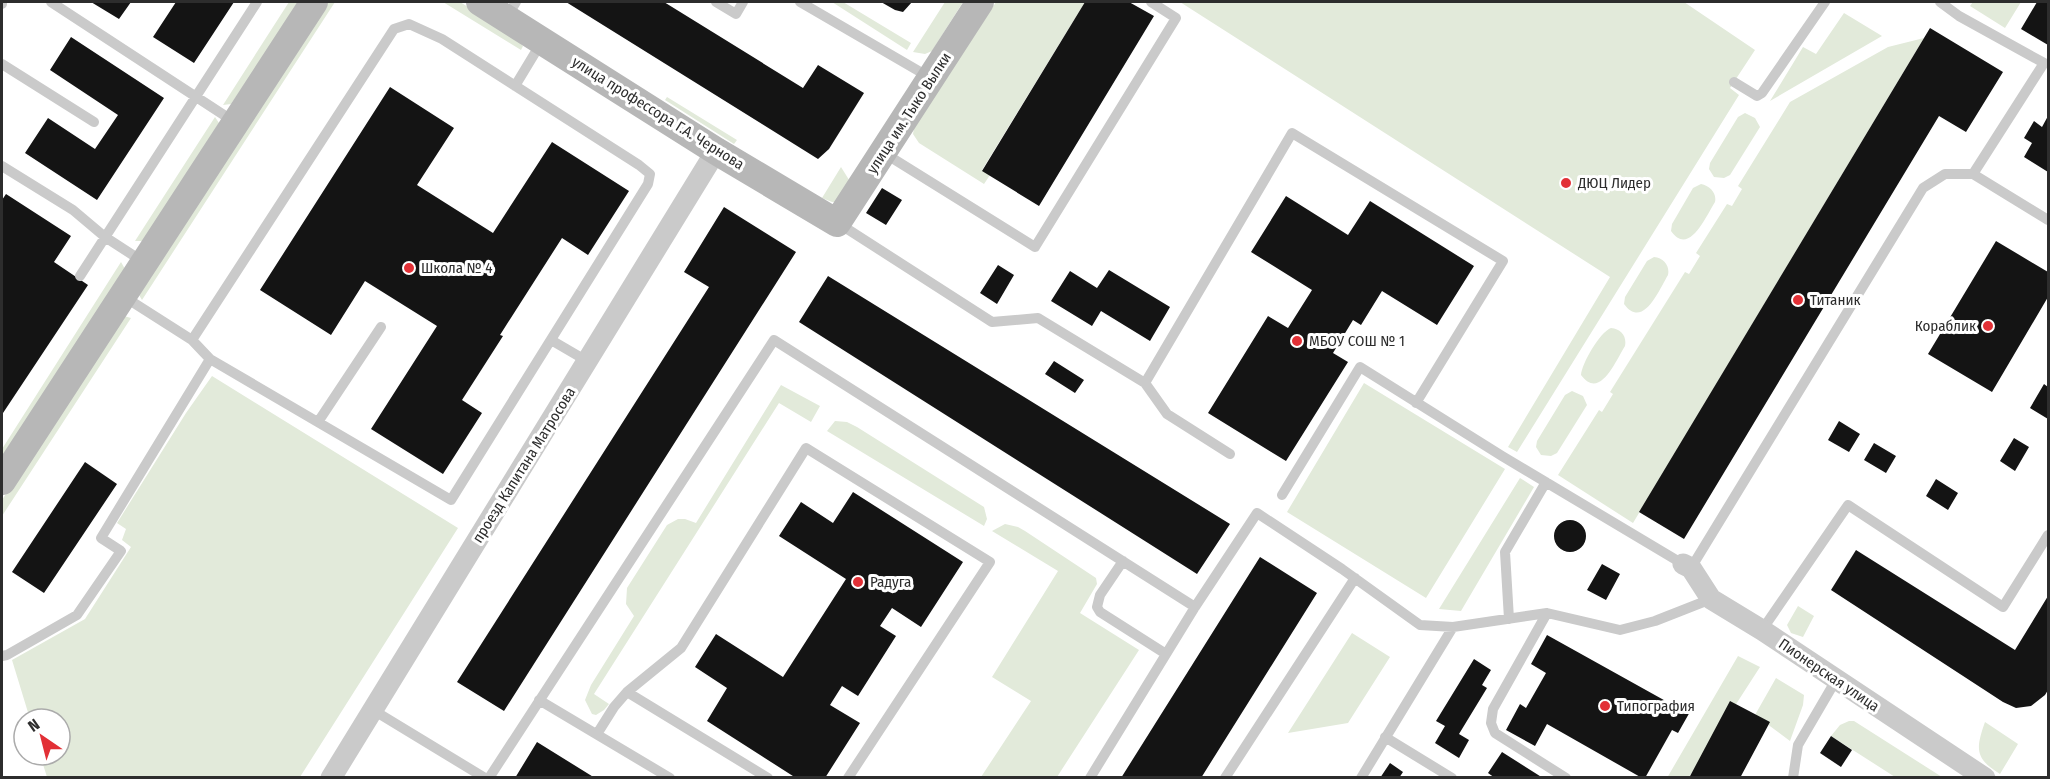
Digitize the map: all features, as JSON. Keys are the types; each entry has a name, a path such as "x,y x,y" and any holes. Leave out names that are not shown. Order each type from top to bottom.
{"street":[{"path":"2,481 314,2"},
{"name":"улица профессора Г.А. Чернова","path":"480,2 512,10 543,41 716,151 837,223"},
{"name":"улица им. Тыко Вылки","path":"837,223 980,2"},
{"name":"проезд Капитана Матросова","path":"331,777 716,151"},
{"name":"Пионерская улица","path":"1687,566 1711,598 1985,777"}],"lane":[{"path":"51,2 236,123"},
{"path":"80,276 258,2"},
{"path":"716,2 736,14 743,2"},
{"path":"883,153 1035,247 1176,18 1151,2"},
{"path":"1734,82 1756,96 1762,93 1826,2"},
{"path":"1940,2 2044,63 1973,174"},
{"path":"807,3 932,78"},
{"path":"123,296 192,340 210,359 451,500 648,184 650,174 442,39 409,24 394,29 192,340"},
{"path":"515,86 543,41"},
{"path":"2,64 94,122"},
{"path":"1145,383 1292,133 1503,261 1416,403"},
{"path":"2,166 73,210 105,237 145,263"},
{"path":"1282,495 1360,367 1687,566 1775,429 1923,188 1946,174 1973,174 2049,220"},
{"path":"837,223 992,322 1038,318 1145,383 1167,414 1230,454"},
{"path":"318,422 381,327"},
{"path":"551,340 587,361"},
{"path":"373,710 487,777 774,340 1195,607"},
{"path":"2,656 77,615 121,551 101,538 210,359"},
{"path":"597,734 627,692 681,648 806,448 990,562 848,777"},
{"path":"1509,620 1505,552 1546,482"},
{"path":"1762,630 1848,505 2003,607 2049,535"},
{"path":"1090,777 1195,607 1257,513 1420,625 1453,627 1547,614 1620,630 1656,621 1711,598"},
{"path":"1123,561 1100,595 1097,607 1101,612 1166,654"},
{"path":"1225,777 1355,579"},
{"path":"1547,614 1493,709 1491,723 1495,733 1566,777"},
{"path":"1361,777 1453,627"},
{"path":"1793,777 1798,745 1836,680"},
{"path":"627,692 768,777"},
{"path":"539,700 670,777"},
{"path":"1385,737 1452,777"}],"green space":[{"path":"289,2 301,2 231,104 223,105"},
{"path":"326,2 335,2 142,300 139,295"},
{"path":"443,2 460,2 507,31 523,46 521,50"},
{"path":"832,2 843,2 911,43 907,50"},
{"path":"945,2 963,2 932,51 925,54 913,52"},
{"path":"996,2 1085,2 982,170 990,175 984,184 919,143 913,134 914,128"},
{"name":"ДЮЦ Лидер","path":"1180,2 1684,2 1755,50 1730,88 1739,95 1517,452 1508,447 1610,277"},
{"path":"1973,2 2021,2 2005,28 1970,6"},
{"path":"1844,13 1882,36 1770,101 1803,47 1816,54"},
{"path":"1924,38 1633,523 1558,475 1599,410 1602,412 1613,394 1610,392 1685,272 1689,274 1700,256 1696,253 1727,204 1732,206 1742,189 1738,186 1790,102 1888,47"},
{"path":"667,97 737,140 734,144 665,100"},
{"path":"1745,113 1755,118 1760,127 1730,175 1724,178 1714,177 1709,169 1710,163 1738,117"},
{"path":"215,117 219,123 144,241 135,241"},
{"path":"841,167 851,183 837,202 822,198"},
{"path":"1701,184 1712,190 1715,202 1702,224 1690,237 1678,238 1671,231 1672,224 1693,188"},
{"path":"1654,257 1666,263 1668,275 1650,305 1638,313 1631,311 1624,304 1625,297 1647,261"},
{"path":"121,262 125,269 2,464 2,449"},
{"path":"124,316 131,318 2,516 2,500 116,320"},
{"path":"1611,328 1622,334 1625,346 1607,376 1595,383 1588,382 1581,375 1585,363 1597,341"},
{"path":"212,376 458,528 300,777 47,777 44,767 72,767 72,707 26,707 12,660 85,619 131,547 122,540 126,529 117,523"},
{"path":"1364,383 1505,469 1426,598 1287,512"},
{"path":"781,385 820,406 811,422 779,403 594,694 609,704 596,715 592,714 585,700 591,685 634,616 626,604 627,588 667,525 678,519 696,523"},
{"path":"1572,391 1583,396 1587,405 1557,453 1551,456 1541,455 1536,447 1537,441 1565,395"},
{"path":"835,421 847,422 857,427 984,507 987,519 984,526 827,431"},
{"path":"1520,478 1534,487 1461,611 1439,609"},
{"path":"1005,524 1025,531 1096,578 1097,584 1080,613 1139,650 1057,777 981,777 1031,701 992,677 1058,571 992,531"},
{"path":"1798,606 1814,616 1803,637 1791,633 1787,625"},
{"path":"1352,633 1390,657 1348,723 1288,733"},
{"path":"1738,656 1760,667 1689,777 1667,778"},
{"path":"1776,678 1804,695 1803,705 1790,741 1755,715"},
{"path":"1854,721 1942,777 1895,777 1831,736 1840,725"},
{"path":"1985,722 2018,744 2000,774 1985,763 1979,752"}],"building":[{"path":"91,2 131,2 119,19"},
{"path":"176,2 234,2 194,63 153,37"},
{"path":"566,2 664,2 803,88 818,65 864,93 829,149 818,159"},
{"path":"881,2 912,2 903,12"},
{"path":"1085,2 1129,2 1154,16 1039,206 982,171"},
{"path":"2037,2 2048,2 2048,45 2021,29"},
{"name":"Титаник","path":"1930,28 2003,72 1966,132 1939,116 1684,539 1639,512"},
{"path":"71,37 164,98 97,200 25,153 48,118 95,149 118,115 50,70"},
{"name":"Школа № 4","path":"390,87 454,128 417,185 493,233 552,142 629,191 588,255 562,238 500,335 503,336 462,400 482,413 443,474 371,429 437,326 365,281 331,335 260,290"},
{"path":"2048,116 2048,172 2024,157 2032,143 2024,138 2034,121 2042,127"},
{"path":"882,188 902,200 886,225 866,213"},
{"path":"6,194 71,236 54,262 88,285 3,413 2,200"},
{"name":"МБОУ СОШ № 1","path":"1286,196 1348,235 1370,201 1474,266 1437,325 1382,291 1361,325 1353,320 1333,353 1348,362 1286,461 1208,413 1268,316 1288,328 1312,290 1251,252"},
{"path":"724,207 796,252 504,711 457,682 709,287 684,272"},
{"name":"Кораблик","path":"1996,241 2048,272 2048,297 1992,392 1928,354"},
{"path":"998,265 1014,275 997,304 980,293"},
{"path":"1109,270 1170,307 1150,341 1101,311 1092,326 1051,301 1070,271 1097,288"},
{"path":"828,276 1230,524 1197,574 799,322"},
{"path":"1054,361 1084,380 1075,393 1045,374"},
{"path":"2044,384 2048,387 2048,419 2030,408"},
{"path":"1839,421 1860,434 1849,452 1828,440"},
{"path":"2014,438 2029,447 2015,471 2000,461"},
{"path":"1874,443 1896,456 1886,473 1864,460"},
{"path":"85,462 117,484 44,593 12,572"},
{"path":"1936,479 1958,493 1948,510 1926,496"},
{"path":"853,492 963,562 921,627 892,608 880,626 896,636 858,696 842,686 830,705 860,723 825,778 796,778 707,721 727,688 695,667 716,634 783,677 846,579 779,536 801,502 833,523"},
{"path":"1570,520 1581,525 1586,536 1581,547 1570,552 1559,547 1554,536 1559,525"},
{"path":"1856,550 2015,650 2048,596 2048,690 2045,695 2031,706 2016,708 2003,702 1831,590"},
{"path":"1260,557 1317,593 1201,778 1121,778"},
{"path":"1602,564 1620,574 1606,600 1587,590"},
{"name":"Типография","path":"1547,635 1671,704 1673,700 1691,710 1678,733 1672,730 1645,778 1547,724 1535,746 1506,730 1520,704 1526,708 1546,673 1531,664"},
{"path":"1474,659 1491,670 1482,685 1487,688 1459,734 1469,740 1459,758 1435,743 1445,726 1436,721"},
{"path":"1730,701 1770,722 1740,778 1689,778"},
{"path":"1831,736 1852,750 1841,767 1820,753"},
{"path":"537,742 595,778 515,778"},
{"path":"1502,752 1543,778 1495,778 1488,773"},
{"path":"1390,763 1403,772 1399,778 1380,778"}],"place":[{"name":"ДЮЦ Лидер","path":"1566,183"},
{"name":"Школа № 4","path":"409,268"},
{"name":"Титаник","path":"1798,300"},
{"name":"Кораблик","path":"1988,326"},
{"name":"МБОУ СОШ № 1","path":"1297,341"},
{"name":"Радуга","path":"858,582"},
{"name":"Типография","path":"1605,706"}]}
